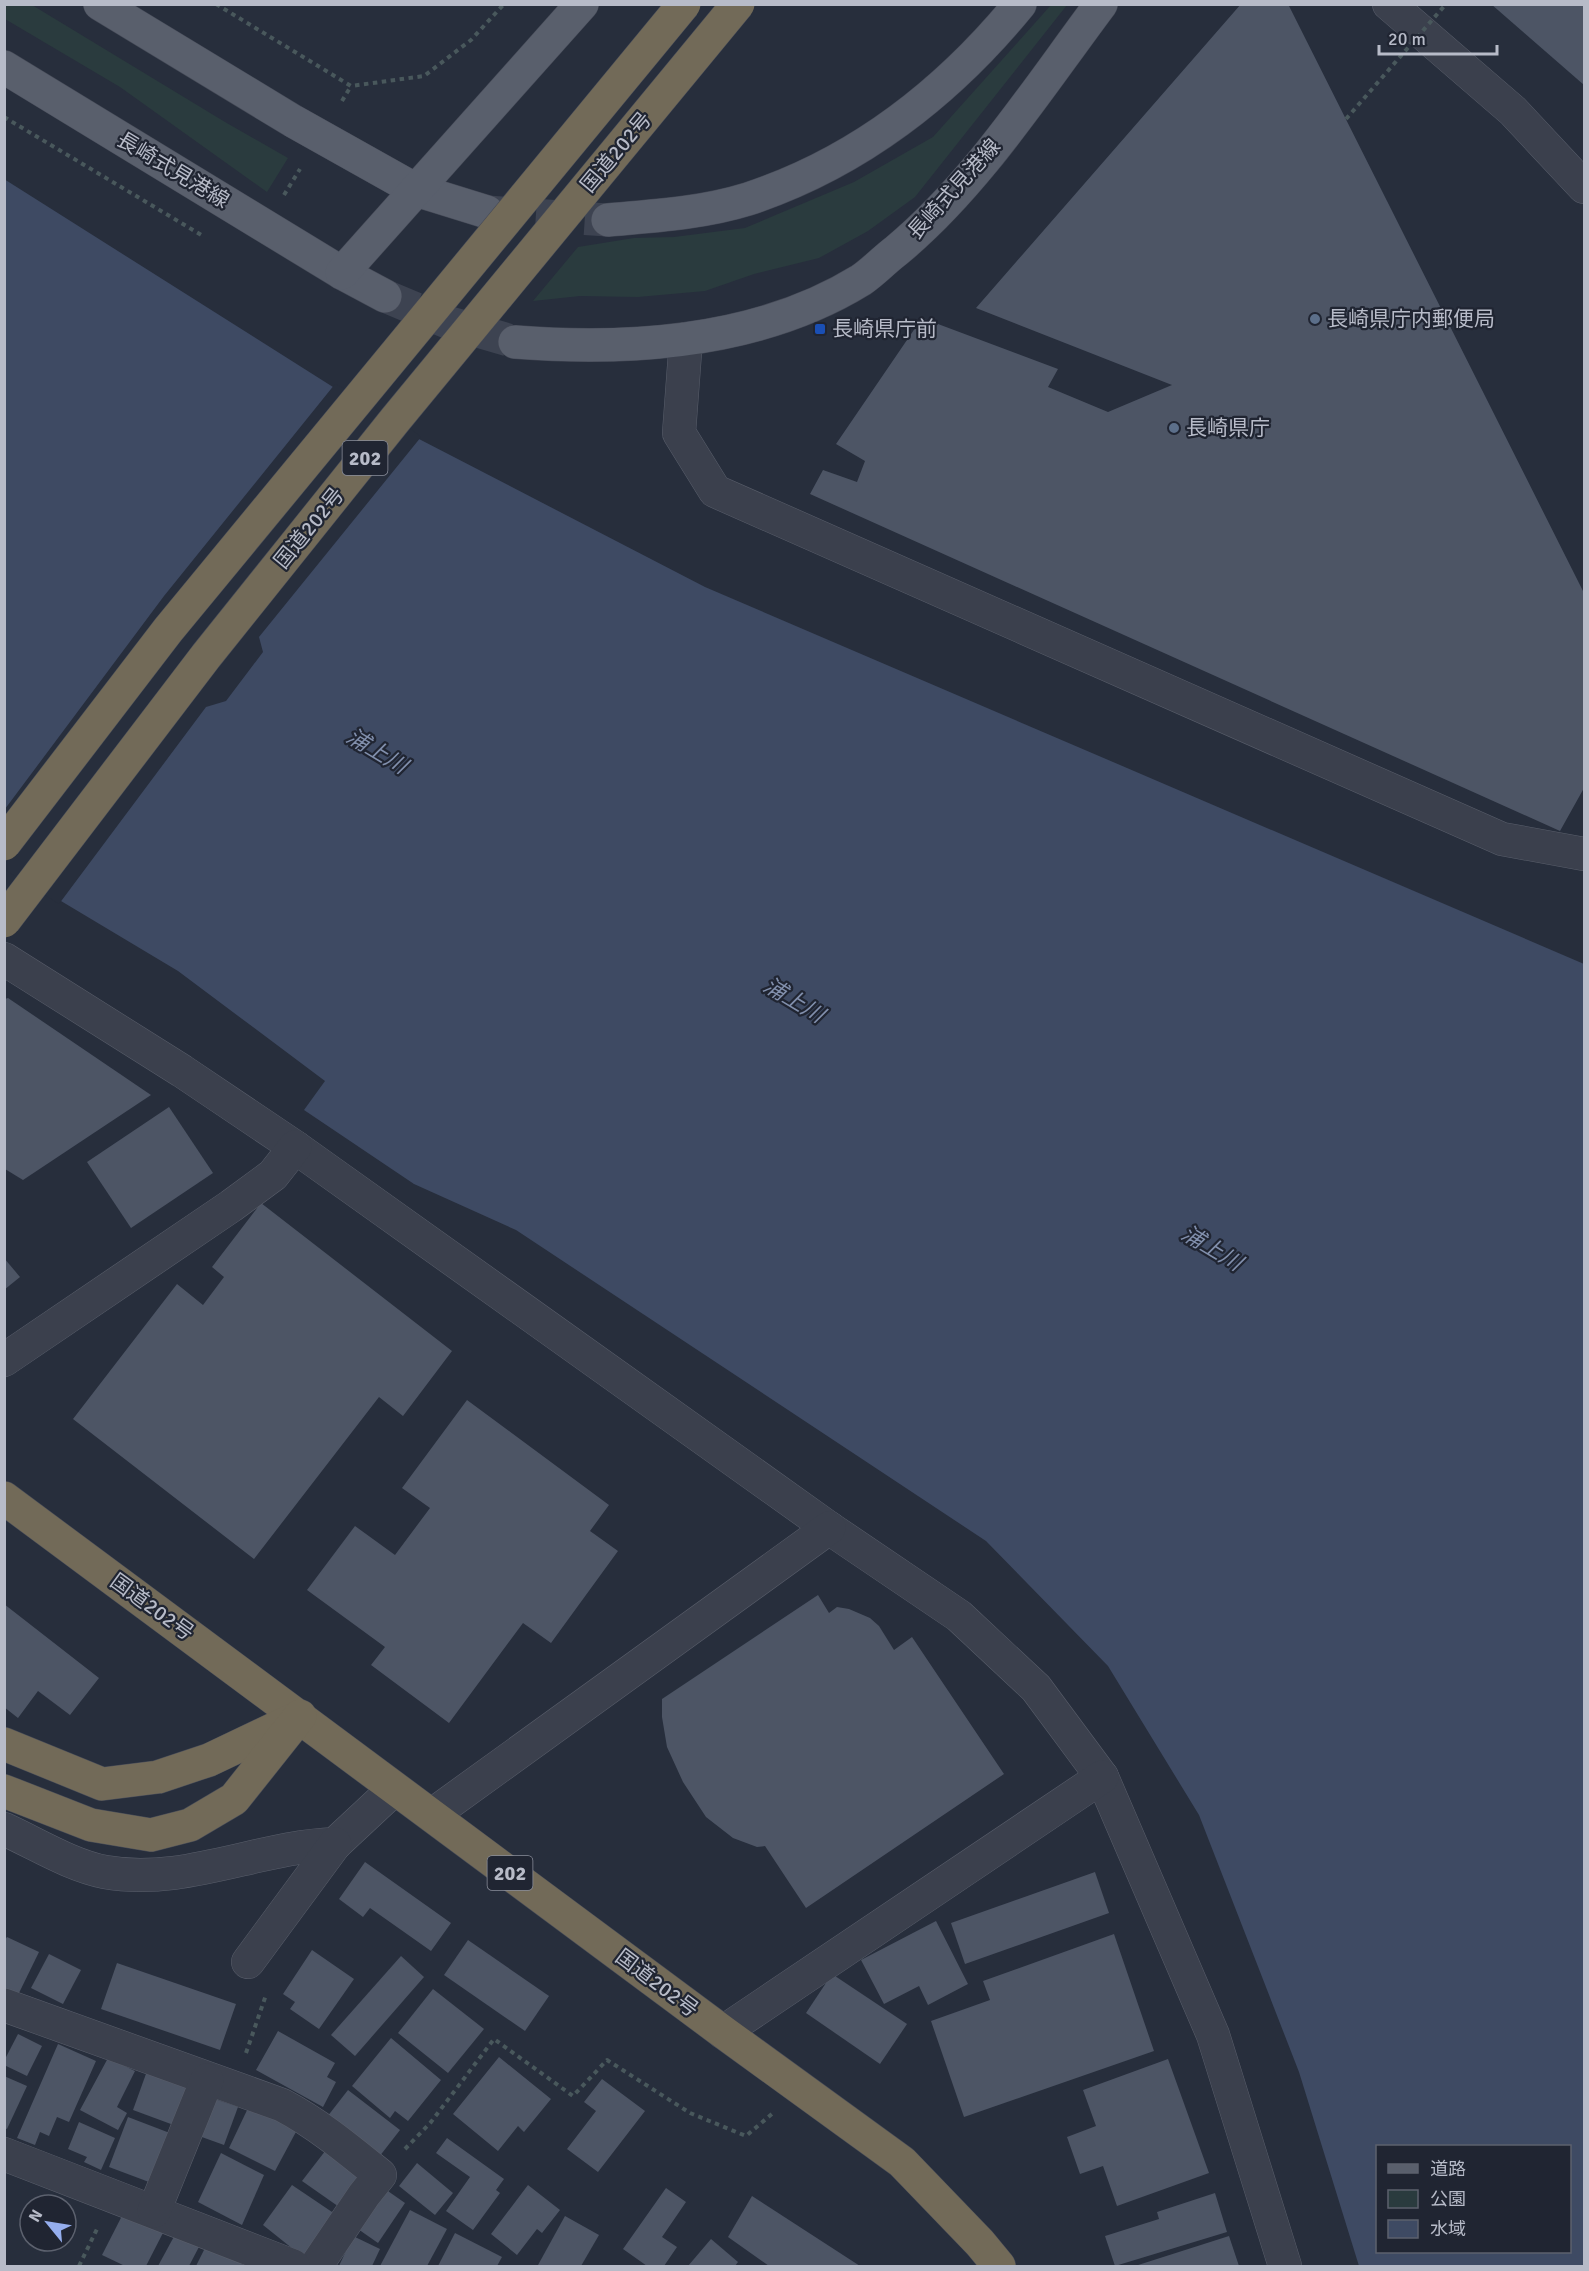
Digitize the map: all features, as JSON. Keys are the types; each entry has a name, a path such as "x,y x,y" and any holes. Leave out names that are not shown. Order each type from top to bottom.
{"highway":[{"name":"国道202号","path":"4,844 168,630 684,4"},
{"name":"国道202号","path":"4,921 213,647 403,411 738,4"},
{"name":"国道202号","path":"4,1498 300,1716 394,1789 902,2162 999,2266"},
{"path":"4,1744 102,1784 158,1777 209,1760 300,1716"},
{"path":"4,1791 91,1826 151,1835 190,1825 234,1799 300,1716"}],"main road":[{"path":"100,4 293,121 416,190 487,212"},
{"path":"342,273 582,4"},
{"path":"608,220 684,213 747,199 797,180 851,153 911,112 962,69 1020,4"},
{"name":"長崎式見港線","path":"514,342 587,346 686,339 750,327 792,314 862,279 923,229 973,174 1101,4"},
{"name":"長崎式見港線","path":"4,67 385,297"}],"street":[{"path":"1389,4 1514,111 1584,187"},
{"path":"686,339 679,433 715,490 1502,839 1584,854"},
{"path":"4,959 183,1071 295,1147 967,1624 1036,1688 1101,1777 1213,2036 1285,2266"},
{"path":"4,1360 273,1175 295,1147"},
{"path":"432,1815 829,1528"},
{"path":"723,2032 1101,1777"},
{"path":"248,1962 335,1845 394,1789"},
{"path":"4,1829 69,1861 104,1871 148,1876 190,1872 305,1846 335,1845"},
{"path":"4,2006 268,2099 294,2111 336,2139 380,2175 316,2266"},
{"path":"154,2211 207,2079"},
{"path":"4,2154 293,2266"}],"path":[{"path":"216,4 351,86 424,76 471,40 504,4"},
{"path":"1346,119 1446,4"},
{"path":"342,101 351,86"},
{"path":"4,117 213,242"},
{"path":"280,201 303,164"},
{"path":"380,2175 431,2122 494,2040 573,2096 607,2060 690,2113 746,2136"}],"green space":[{"path":"5,4 32,5 288,158 267,192 120,87 5,19"},
{"path":"1051,5 1067,5 915,197 868,231 819,258 754,274 705,291 638,297 580,296 533,301 578,247 634,238 674,237 745,228 854,182 933,137"}],"water":[{"name":"浦上川","path":"4,179 333,387 359,399 419,439 705,587 1584,964 1584,2266 1359,2266 1299,2072 1199,1815 1108,1666 986,1541 516,1230 414,1184 304,1110 325,1081 178,971 5,865"}],"pier":[{"path":"335,384 361,396 379,411 397,418 421,437 259,637 263,652 226,701 206,707 59,904 4,869 5,809 164,596"}],"building":[{"name":"長崎県庁","path":"1241,4 1288,4 1584,593 1584,788 1560,831 810,494 823,470 857,482 865,461 836,444 922,318 1058,369 1048,387 1108,412 1172,385 976,308"},
{"path":"1491,4 1584,4 1584,85"},
{"path":"8,998 151,1095 23,1180 5,1169 5,999"},
{"path":"169,1107 213,1173 131,1228 87,1162"},
{"path":"261,1203 452,1351 403,1416 379,1397 254,1559 73,1419 177,1284 203,1305 224,1277 212,1267"},
{"path":"4,1258 20,1277 4,1290"},
{"path":"467,1400 609,1505 590,1531 618,1551 551,1643 523,1623 449,1723 371,1665 385,1647 307,1590 355,1526 395,1555 430,1508 402,1488"},
{"path":"818,1595 829,1613 837,1607 849,1609 870,1618 879,1626 894,1650 912,1637 1004,1774 806,1908 765,1846 757,1847 733,1838 706,1817 683,1782 667,1747 662,1717 662,1699"},
{"path":"4,1604 99,1678 70,1715 38,1691 18,1718 4,1707"},
{"path":"365,1862 451,1923 431,1951 370,1908 363,1917 339,1899"},
{"path":"1095,1872 1109,1913 965,1964 951,1923"},
{"path":"936,1921 968,1984 928,2005 919,1986 884,2004 861,1960"},
{"path":"1114,1934 1154,2051 964,2117 931,2021 990,2000 983,1981"},
{"path":"7,1937 39,1952 18,1995 4,1988 4,1941"},
{"path":"468,1940 549,1996 525,2031 444,1975"},
{"path":"312,1950 354,1979 319,2029 290,2009 295,2002 283,1994"},
{"path":"49,1954 81,1970 63,2004 31,1988"},
{"path":"401,1956 424,1977 355,2056 331,2035"},
{"path":"117,1963 236,2004 220,2050 101,2009"},
{"path":"832,1974 907,2024 880,2064 806,2013"},
{"path":"433,1989 484,2029 448,2073 398,2033"},
{"path":"278,2031 335,2063 327,2077 336,2082 323,2107 256,2070"},
{"path":"18,2034 42,2046 27,2076 4,2065"},
{"path":"391,2038 441,2080 408,2121 395,2111 390,2118 352,2086"},
{"path":"58,2044 96,2061 69,2122 57,2117 49,2136 40,2132 35,2145 17,2138"},
{"path":"499,2057 551,2099 524,2132 518,2126 498,2151 453,2114"},
{"path":"108,2058 135,2071 117,2107 127,2113 118,2130 80,2110"},
{"path":"1168,2059 1209,2173 1117,2206 1103,2166 1080,2174 1067,2137 1096,2126 1083,2090"},
{"path":"147,2071 193,2089 179,2127 133,2110"},
{"path":"4,2076 27,2086 7,2129 4,2128"},
{"path":"602,2079 645,2111 598,2172 567,2149 596,2111 584,2102"},
{"path":"348,2090 400,2130 379,2157 327,2117"},
{"path":"212,2098 238,2107 224,2145 199,2136"},
{"path":"249,2106 297,2130 275,2171 229,2148"},
{"path":"128,2117 175,2135 157,2185 109,2167"},
{"path":"79,2122 115,2138 101,2170 84,2162 87,2157 68,2149"},
{"path":"447,2138 504,2179 496,2190 500,2193 473,2230 446,2211 470,2177 436,2153"},
{"path":"329,2146 365,2175 342,2209 302,2181"},
{"path":"221,2153 264,2175 242,2225 198,2202"},
{"path":"417,2163 453,2193 435,2215 399,2186"},
{"path":"292,2185 335,2214 303,2257 263,2225"},
{"path":"528,2185 560,2210 542,2233 537,2229 517,2255 491,2234"},
{"path":"666,2188 686,2202 662,2237 677,2247 664,2266 647,2266 623,2249"},
{"path":"385,2189 405,2203 378,2243 358,2229"},
{"path":"1215,2193 1227,2232 1115,2266 1105,2236 1159,2219 1157,2212"},
{"path":"752,2196 860,2266 769,2266 728,2237"},
{"path":"126,2208 165,2229 146,2266 125,2266 102,2255"},
{"path":"410,2210 447,2229 427,2266 380,2266"},
{"path":"565,2216 599,2235 581,2266 538,2265"},
{"path":"177,2231 201,2243 189,2266 158,2266"},
{"path":"455,2233 502,2257 497,2266 438,2266"},
{"path":"353,2236 380,2249 372,2266 339,2266"},
{"path":"1229,2236 1239,2266 1135,2266"},
{"path":"711,2239 738,2262 735,2266 688,2266"},
{"path":"209,2240 245,2259 241,2266 196,2266"}],"tunnel":[{"path":"487,212 608,220"},
{"path":"385,296 447,322 515,342"}],"place":[{"name":"長崎県庁内郵便局","path":"1315,319"},
{"name":"長崎県庁前","path":"820,329"},
{"name":"長崎県庁","path":"1174,428"}]}
